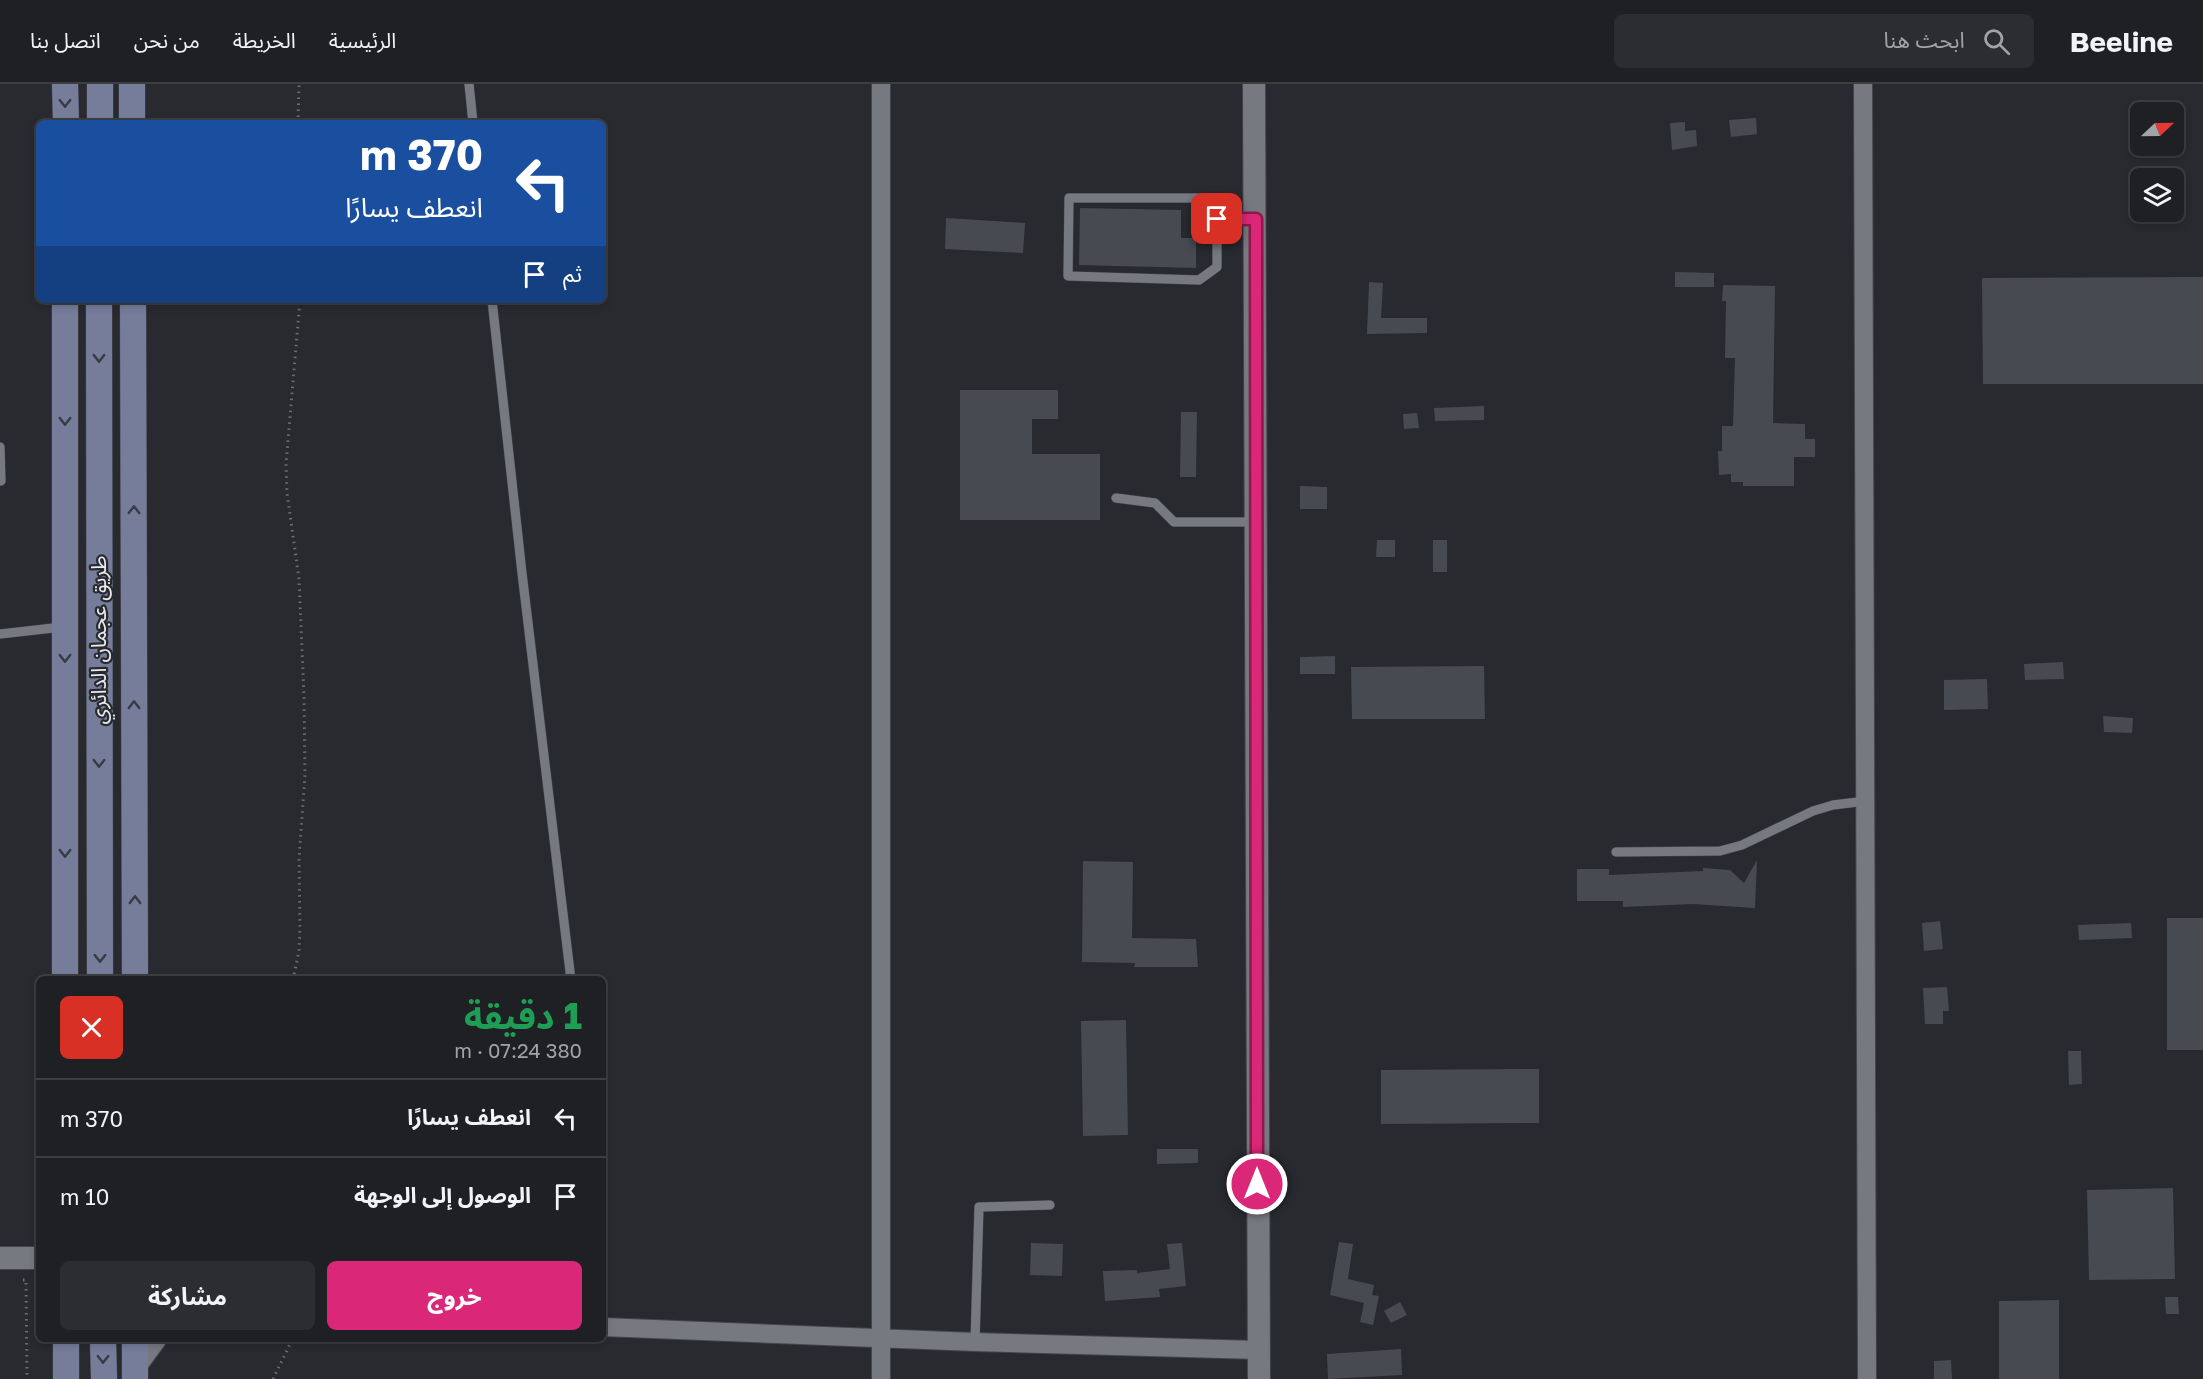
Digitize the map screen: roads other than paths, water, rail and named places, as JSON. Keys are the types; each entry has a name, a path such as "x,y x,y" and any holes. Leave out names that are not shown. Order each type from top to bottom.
{"main road":[{"path":"65,84 66,120"},
{"path":"100,84 100,120"},
{"path":"132,84 132,120"},
{"path":"65,303 65,976"},
{"name":"طريق عجمان الدائري","path":"99,303 100,976"},
{"name":"طريق عجمان الدائري","path":"133,303 135,976"},
{"path":"66,1342 66,1379"},
{"path":"103,1342 104,1379"},
{"path":"135,1342 135,1375"}],"street":[{"path":"881,84 881,1379"},
{"path":"1254,84 1259,1379"},
{"path":"1863,84 1868,1379"},
{"path":"0,1258 36,1258"},
{"path":"606,1327 975,1342 1258,1350"},
{"path":"135,1375 156,1342"}],"lane":[{"path":"469,84 473,120"},
{"path":"1069,198 1217,198 1217,219 1216,267 1199,280 1068,276 1069,198"},
{"path":"1217,219 1256,219"},
{"path":"492,303 571,976"},
{"path":"0,447 1,481"},
{"path":"1116,498 1155,503 1174,522 1255,522"},
{"path":"0,634 64,627"},
{"path":"1616,852 1720,851 1743,845 1813,811 1833,805 1866,801"},
{"path":"975,1342 979,1207 1050,1205"}]}
